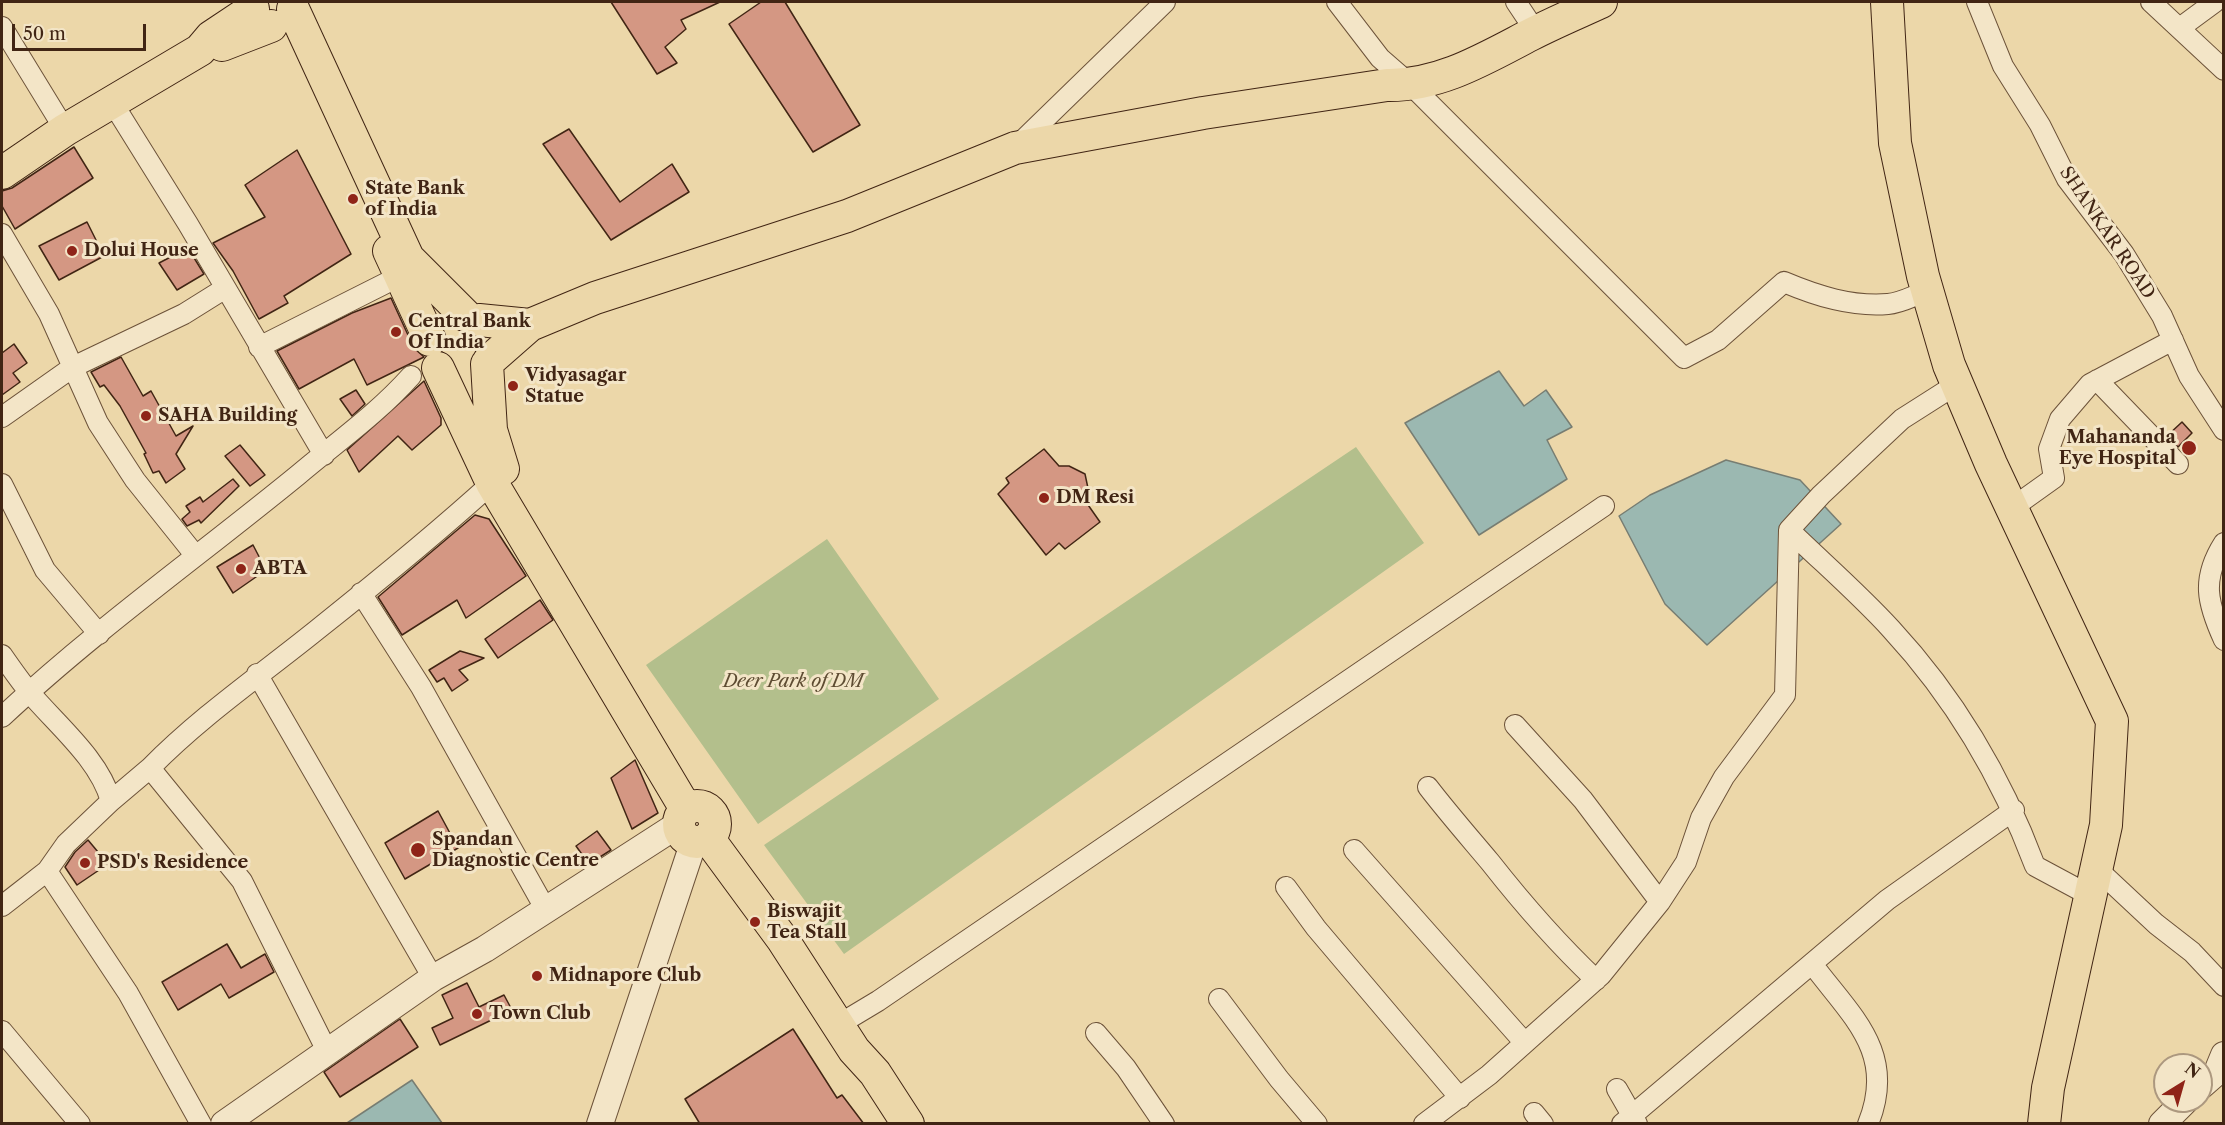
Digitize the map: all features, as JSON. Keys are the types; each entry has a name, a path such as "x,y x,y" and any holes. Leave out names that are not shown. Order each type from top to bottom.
{"main road":[{"path":"426,361 451,376 465,378 479,372 530,325 595,298 847,216 1015,148 1214,111 1387,85 1411,85 1481,62 1530,35 1601,2"},
{"path":"1887,2 1895,143 1928,291 1949,365 2112,721 2106,825 2048,1088 2044,1124"},
{"path":"2,173 64,130 200,50 215,48 274,12"},
{"path":"274,12 400,276 426,361 492,483 698,824 845,1021 854,1050 875,1073 908,1124"},
{"path":"274,12 408,258 489,332 493,346 488,362 491,430 499,460 698,824"},
{"path":"426,361 434,329 442,320 453,315 530,325"}],"street":[{"path":"1015,148 1165,2"},
{"path":"1337,2 1380,58 1411,85 1684,358 1718,340 1784,282 1821,297 1858,303 1889,304 1928,291"},
{"path":"1516,2 1528,20 1530,35"},
{"name":"SHANKAR ROAD","path":"1977,2 2003,66 2040,125 2067,179 2124,254 2162,316 2189,375 2223,430"},
{"path":"2151,2 2181,27 2223,70"},
{"path":"2181,27 2215,2"},
{"path":"2,27 64,130"},
{"path":"112,102 188,224 224,289 234,301 324,455"},
{"path":"2,234 49,314 98,423 135,480 195,555"},
{"path":"259,347 400,276"},
{"path":"2,417 73,368 184,314 224,289"},
{"path":"2013,508 2054,478 2049,449 2060,419 2090,384 2173,340"},
{"path":"2,717 195,555 387,403 426,361"},
{"path":"2097,380 2178,464"},
{"path":"1424,1124 1460,1098 1596,980 1660,902 1686,862 1701,818 1724,777 1785,695 1789,530 1821,495 1902,419 1957,384"},
{"path":"2,906 47,871 66,844 150,768 178,739 360,593 492,483"},
{"path":"2,484 45,570 99,634"},
{"path":"845,1021 1604,506"},
{"path":"1789,530 1891,629 1916,658 1969,730 2014,810 2035,866 2092,881 2156,924 2192,952 2223,986"},
{"path":"2223,543 2213,559 2207,583 2212,613 2223,640"},
{"path":"360,593 427,698 546,910"},
{"path":"2,655 29,692 94,767 107,788 111,801"},
{"path":"257,674 433,978"},
{"path":"1515,725 1583,800 1660,902"},
{"path":"150,768 242,881 328,1053"},
{"path":"1428,787 1511,891 1596,980"},
{"path":"1617,1089 1631,1121 1887,900 2014,810"},
{"path":"224,1124 433,978 546,910 698,824"},
{"path":"600,1124 698,824"},
{"path":"1354,850 1524,1042"},
{"path":"47,871 128,993 201,1124"},
{"path":"1286,887 1316,928 1460,1098"},
{"path":"1813,965 1866,1036 1876,1057 1878,1081 1874,1109 1868,1124"},
{"path":"1219,999 1279,1079 1317,1124"},
{"path":"2,1031 80,1124"},
{"path":"1096,1033 1126,1068 1164,1124"},
{"path":"2162,1124 2173,1113"}],"green space":[{"path":"1356,447 1424,543 844,954 764,845"},
{"name":"Deer Park of DM","path":"827,539 939,699 758,824 646,665"}],"water":[{"path":"1499,371 1524,406 1546,390 1572,427 1547,440 1567,479 1479,535 1405,423"},
{"path":"1726,460 1800,480 1841,524 1707,645 1665,604 1619,516 1650,495"},
{"path":"412,1080 442,1123 347,1123"}],"building":[{"path":"611,2 720,2 681,20 686,29 665,47 677,63 657,74"},
{"path":"761,2 785,2 860,125 813,152 729,24"},
{"path":"569,129 620,202 672,164 689,192 611,240 543,144"},
{"path":"74,147 93,178 15,229 2,206 2,191 12,188"},
{"path":"297,150 351,254 284,296 288,303 259,319 233,271 213,243 265,217 245,185"},
{"name":"Dolui House","path":"87,222 104,256 59,280 39,246"},
{"path":"188,248 204,274 177,290 159,263"},
{"path":"391,298 414,348 424,357 367,385 354,359 299,389 277,351 352,313"},
{"path":"14,344 27,363 13,373 20,382 2,395 2,353"},
{"path":"121,357 143,396 151,391 176,436 193,426 176,454 185,469 166,483 159,471 153,473 144,454 146,453 120,406 104,385 100,387 91,372"},
{"path":"424,381 441,418 441,425 412,450 398,436 359,472 347,450"},
{"path":"356,390 365,404 352,416 340,399"},
{"path":"2182,422 2192,433 2178,447 2167,436"},
{"path":"240,445 265,475 250,486 225,456"},
{"name":"DM Resi","path":"1044,449 1059,466 1069,466 1085,474 1089,493 1086,502 1100,522 1065,549 1059,543 1046,555 998,494 1009,483 1006,478"},
{"path":"233,479 239,486 201,523 199,520 187,526 182,519 190,512 186,506 200,497 203,502"},
{"path":"475,515 489,519 526,576 466,618 457,600 402,635 378,597"},
{"name":"ABTA","path":"253,545 266,570 233,593 217,567"},
{"path":"540,600 553,620 498,658 485,639"},
{"path":"460,651 484,658 459,670 468,680 452,691 444,678 437,682 429,670"},
{"path":"635,760 658,813 632,829 611,778"},
{"path":"438,811 458,848 405,879 385,843"},
{"path":"597,831 611,850 589,864 576,846"},
{"name":"PSD's Residence","path":"88,840 108,864 77,885 65,867 75,852"},
{"path":"227,944 241,968 265,954 274,972 229,998 221,984 178,1010 162,982"},
{"name":"Town Club","path":"467,983 479,1007 504,995 512,1010 440,1045 432,1028 453,1018 442,995"},
{"path":"400,1019 418,1047 340,1097 324,1072"},
{"path":"793,1029 837,1098 842,1095 864,1124 700,1124 685,1099"}],"place":[{"name":"State Bank of India","path":"353,199"},
{"name":"Dolui House","path":"72,251"},
{"name":"Central Bank Of India","path":"396,332"},
{"name":"Vidyasagar Statue","path":"513,386"},
{"name":"SAHA Building","path":"146,416"},
{"name":"Mahananda Eye Hospital","path":"2189,448"},
{"name":"DM Resi","path":"1044,498"},
{"name":"ABTA","path":"241,569"},
{"name":"Spandan Diagnostic Centre","path":"418,850"},
{"name":"PSD's Residence","path":"85,863"},
{"name":"Biswajit Tea Stall","path":"755,922"},
{"name":"Midnapore Club","path":"537,976"},
{"name":"Town Club","path":"477,1014"}]}
